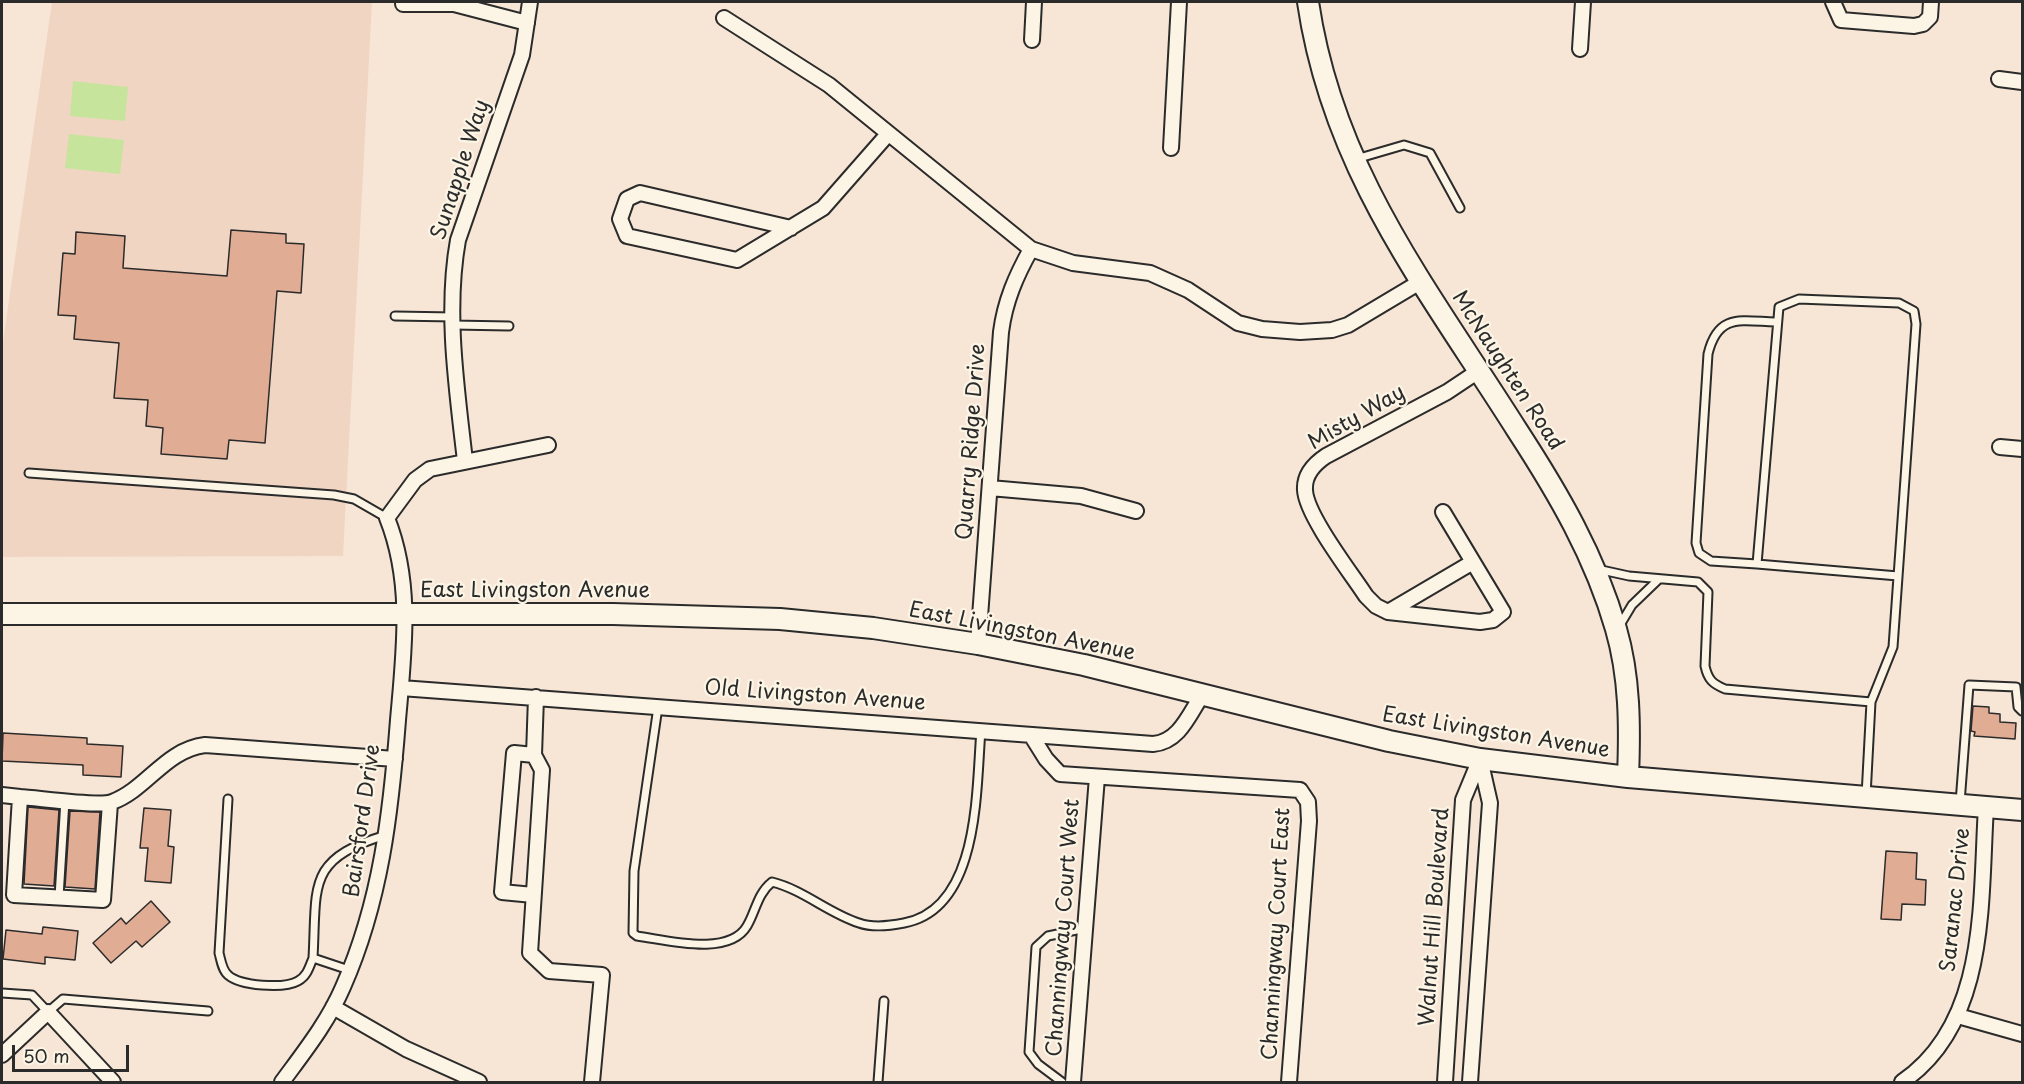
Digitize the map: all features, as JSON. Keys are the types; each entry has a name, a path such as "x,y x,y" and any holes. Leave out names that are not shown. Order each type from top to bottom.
{"main road":[{"name":"McNaughten Road","path":"1308,2 1313,38 1327,92 1353,160 1387,226 1420,282 1541,466 1584,540 1596,569 1616,630 1630,723 1628,777"},
{"name":"East Livingston Avenue","path":"2,614 695,615 861,627 978,644 1084,665 1379,739 1480,759 1628,777 2022,810"}],"street":[{"name":"Sunapple Way","path":"465,461 455,376 455,259 458,240 522,55 531,2"},
{"path":"1032,40 1034,2"},
{"path":"1170,148 1179,2"},
{"path":"1580,49 1583,2"},
{"path":"1833,2 1841,20 1914,26 1923,24 1930,17 1931,2"},
{"path":"403,4 454,4 527,23"},
{"path":"724,18 829,85 1031,249 1073,263 1150,273 1188,290 1238,323 1262,329 1300,332 1332,330 1348,325 1420,282"},
{"path":"1999,79 2022,82"},
{"path":"791,228 640,193 627,199 620,219 627,236 737,260 791,228 823,208 888,134"},
{"name":"Quarry Ridge Drive","path":"978,644 1004,308 1012,284 1031,249"},
{"name":"Misty Way","path":"1388,612 1376,606 1366,596 1311,511 1305,490 1305,480 1317,462 1326,456 1437,397 1480,370"},
{"path":"387,518 415,480 430,469 548,445"},
{"path":"2000,447 2022,448"},
{"path":"990,488 1081,496 1136,511"},
{"path":"1388,612 1480,622 1493,620 1503,612 1443,512"},
{"name":"Bairsford Drive","path":"282,1083 320,1030 350,970 371,914 387,835 406,615 400,556 387,518"},
{"path":"1388,612 1473,562"},
{"name":"Old Livingston Avenue","path":"401,688 1162,744 1176,735 1202,695"},
{"path":"536,697 534,754 542,770 530,953 549,971 602,975 592,1083"},
{"path":"1031,735 1046,759 1060,774 1097,777"},
{"path":"2,795 110,803 123,796 175,756 194,746 217,745 395,759"},
{"path":"533,895 502,892 514,753 534,754"},
{"path":"1470,1083 1490,803 1480,759"},
{"name":"Walnut Hill Boulevard","path":"1445,1083 1462,800 1480,759"},
{"name":"Channingway Court East","path":"1097,777 1300,790 1308,802 1309,821 1289,1083"},
{"name":"Channingway Court West","path":"1073,1083 1097,777"},
{"path":"20,797 14,895 103,900 110,803"},
{"name":"Saranac Drive","path":"1902,1083 1929,1057 1958,1016 1974,964 1986,807"},
{"path":"333,1007 406,1049 479,1083"},
{"path":"2,1055 48,1012 113,1083"},
{"path":"1958,1016 2022,1034"}],"lane":[{"path":"1353,160 1404,146 1430,153 1460,208"},
{"path":"1757,564 1775,322 1779,307 1799,299 1899,303 1914,311 1916,324 1893,647 1870,702 1866,798"},
{"path":"395,316 509,326"},
{"path":"1775,322 1732,321 1722,326 1712,337 1708,354 1696,543 1699,553 1711,561 1898,576"},
{"path":"28,473 334,495 354,499 387,518"},
{"path":"1596,569 1659,579 1698,582 1705,587 1708,592 1705,666 1713,684 1725,689 1870,702"},
{"path":"1616,630 1632,605 1659,579"},
{"path":"1960,805 1969,685 2016,687 2018,707 2022,711"},
{"path":"659,706 634,871 633,933 637,936 711,945 740,936 765,888 772,882 788,886 838,915 860,924 887,927 913,922 934,912 952,890 967,854 974,816 981,730"},
{"path":"228,799 219,953 228,976 249,984 282,986 296,982 307,974 313,958 316,885 328,864 354,845 387,835"},
{"path":"59,897 65,800"},
{"path":"1062,1083 1038,1064 1029,1052 1036,947 1048,936 1086,928"},
{"path":"313,958 350,970"},
{"path":"2,993 32,995 48,1012 63,999 208,1011"},
{"path":"878,1083 884,1001"}],"shaded area":[{"path":"52,2 372,2 343,556 2,557 2,349"}],"green space":[{"path":"73,81 128,87 125,121 70,116"},
{"path":"69,134 124,140 120,174 65,168"}],"building":[{"path":"231,230 286,234 286,243 304,244 301,293 277,291 265,443 229,440 227,459 161,454 163,428 146,426 148,400 114,398 119,343 74,339 76,316 58,315 63,253 75,254 76,232 125,236 123,268 227,276"},
{"path":"1973,706 1989,707 1989,713 2000,714 2000,722 2016,723 2015,739 1974,736 1975,732 1971,731"},
{"path":"3,733 87,738 87,744 123,746 121,777 83,775 83,765 2,761"},
{"path":"28,807 59,810 54,886 24,884"},
{"path":"144,808 171,810 168,846 174,847 171,883 145,881 148,848 140,848"},
{"path":"70,811 100,812 95,889 65,887"},
{"path":"1886,851 1917,853 1916,879 1926,880 1925,905 1902,904 1901,920 1881,919"},
{"path":"151,901 170,922 142,947 136,941 111,963 93,943 121,918 126,924"},
{"path":"43,927 78,931 75,960 45,957 45,964 3,959 6,930 42,934"}]}
